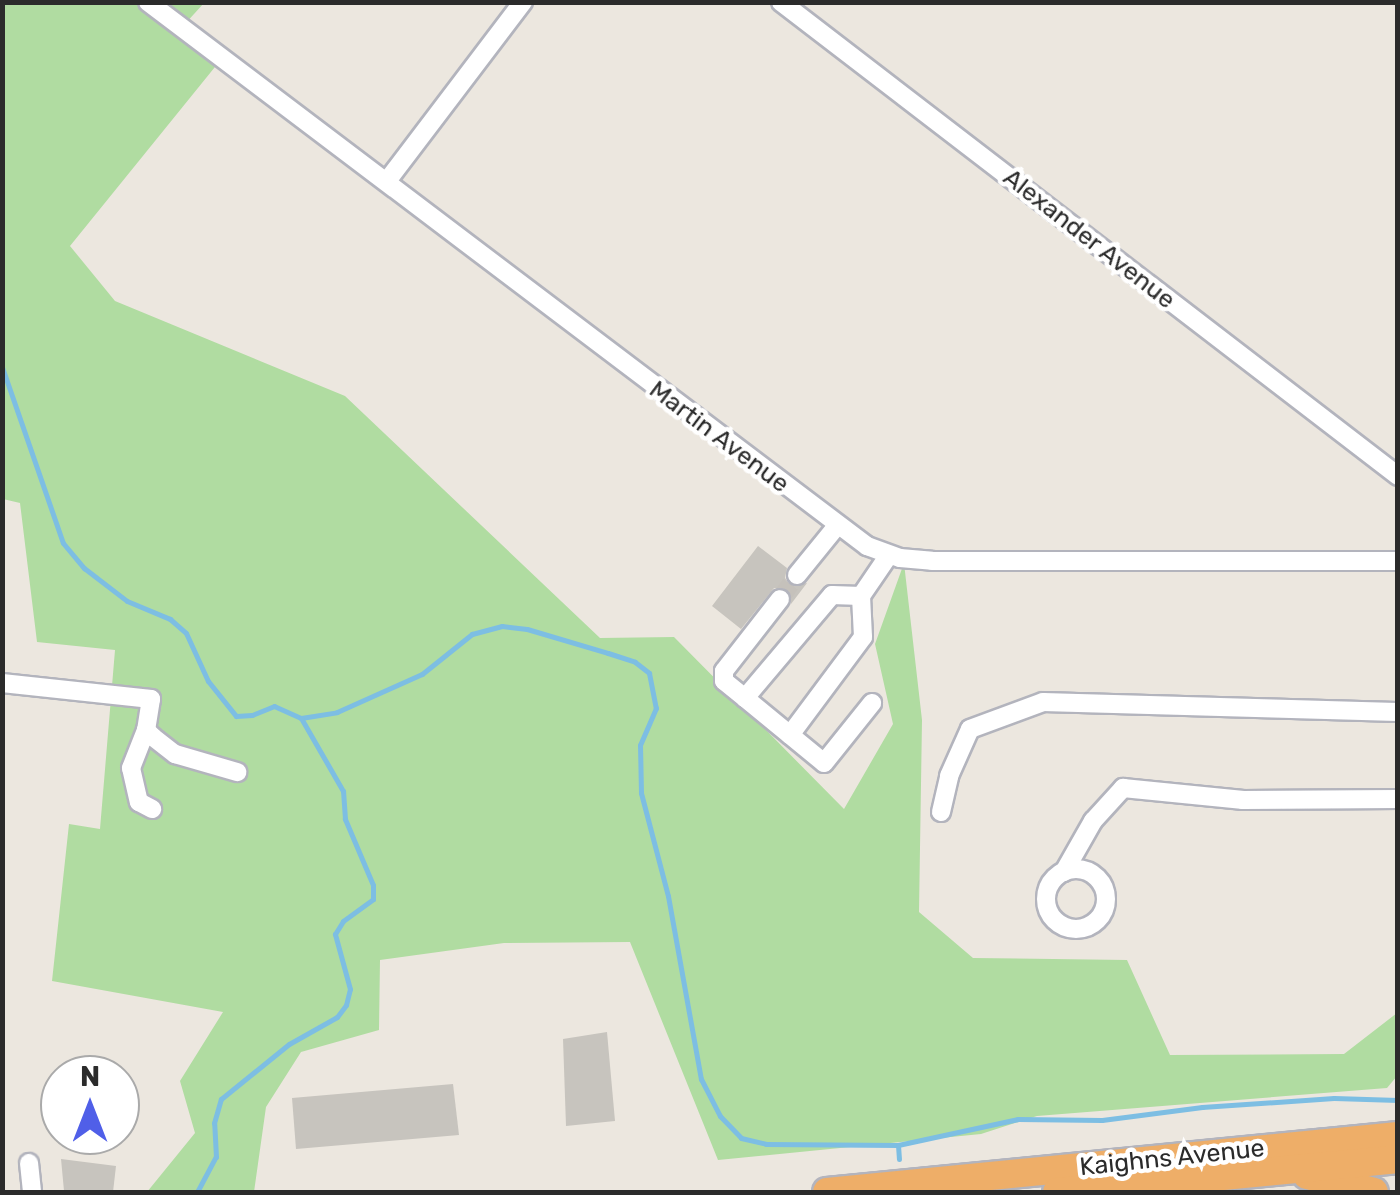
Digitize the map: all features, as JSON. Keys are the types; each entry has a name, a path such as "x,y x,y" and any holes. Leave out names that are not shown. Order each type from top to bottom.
{"highway":[{"name":"Kaighns Avenue","path":"828,1192 1398,1136"},
{"name":"Kaighns Avenue","path":"1057,1192 1398,1159"},
{"path":"1286,1170 1374,1192"}],"street":[{"name":"Martin Avenue","path":"148,2 836,526 888,555 932,561 1398,561"},
{"path":"387,181 523,2"},
{"name":"Alexander Avenue","path":"781,2 1398,476"},
{"path":"797,575 836,526"},
{"path":"790,735 863,637 861,596 888,555"},
{"path":"745,698 832,595 861,596"},
{"path":"780,599 724,670 724,680 828,763 872,702"},
{"path":"2,683 151,699 146,730 131,768 139,802 152,808"},
{"path":"941,812 949,776 970,729 1043,702 1398,712"},
{"path":"146,730 176,754 237,772"},
{"path":"1064,872 1093,821 1123,788 1243,800 1398,799"},
{"path":"30,1163 32,1192"}],"green space":[{"path":"2,3 204,3 184,25 219,62 70,246 115,301 345,396 600,638 674,637 844,809 893,724 875,644 904,563 922,720 919,912 973,958 1127,960 1170,1055 1344,1054 1397,1013 1397,1076 1387,1088 1037,1116 981,1134 718,1160 630,942 504,943 380,960 379,1030 301,1052 266,1107 254,1192 147,1192 195,1133 180,1081 223,1012 52,981 69,824 100,829 115,650 37,642 20,503 3,499"}],"building":[{"path":"758,546 787,568 785,578 790,585 807,583 791,604 788,590 774,588 741,629 712,606"},
{"path":"607,1032 615,1121 566,1126 563,1039"},
{"path":"453,1084 459,1135 296,1149 292,1098"},
{"path":"61,1159 116,1166 113,1192 64,1191"}],"waterway":[{"path":"2,367 63,543 84,568 127,601 170,619 186,633 208,681 236,716 252,715 274,706 301,718 337,712 422,674 472,634 502,626 527,629 608,653 635,662 649,673 656,708 640,745 641,793 668,896 701,1079 720,1116 741,1138 766,1144 898,1145 1018,1119 1102,1120 1202,1107 1334,1098 1398,1100"},
{"path":"197,1192 216,1157 214,1123 221,1099 289,1044 337,1017 346,1005 350,989 335,934 343,921 373,899 373,885 345,819 343,791 301,718"},
{"path":"898,1145 899,1159"}],"tunnel":[{"path":"780,599 797,575"}]}
